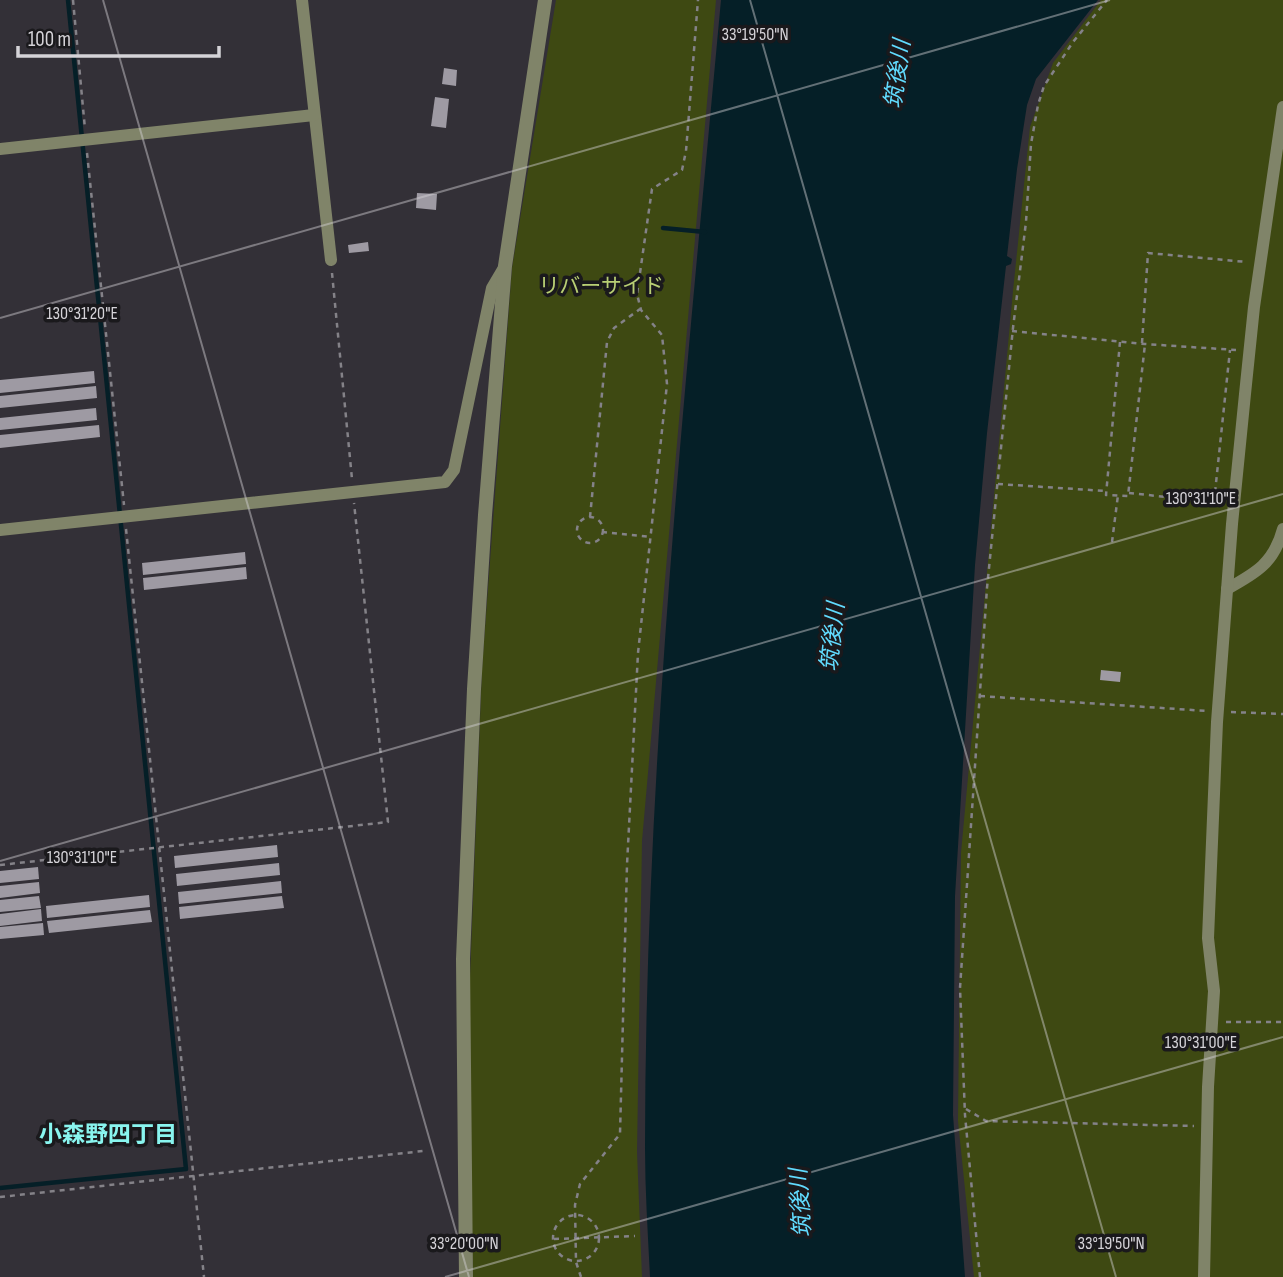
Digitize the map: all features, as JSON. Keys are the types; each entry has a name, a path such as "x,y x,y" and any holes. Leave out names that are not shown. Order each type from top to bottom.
{"street":[{"path":"302,0 331,260"},
{"path":"466,1277 463,959 475,676 505,266 545,0"},
{"path":"1204,1277 1214,991 1208,938 1218,711 1234,505 1250,351 1283,107"},
{"path":"0,149 314,116"},
{"path":"0,530 445,482 454,470 492,288 505,266"},
{"path":"1227,589 1260,571 1279,543 1283,529"}],"path":[{"path":"74,0 86,141 204,1277"},
{"path":"581,1277 576,1262 575,1215 580,1184 620,1135 627,865 638,653 667,384 663,335 641,308 637,294 652,189 681,170 686,151 698,0"},
{"path":"980,1277 964,1108 960,988 979,696 1012,331 1026,222 1031,144 1038,105 1044,86 1073,42 1107,0"},
{"path":"1129,493 1149,253 1261,263"},
{"path":"0,865 388,822 331,260"},
{"path":"590,517 607,342 614,328 641,308"},
{"path":"1012,331 1250,351"},
{"path":"1120,342 1106,495 1128,496 1129,493 1234,505"},
{"path":"1214,502 1230,350"},
{"path":"997,484 1106,491"},
{"path":"1112,542 1118,495"},
{"path":"590,517 601,523 602,532 596,541 587,543 580,539 577,532 578,523 590,517"},
{"path":"602,532 650,537"},
{"path":"979,696 1283,714"},
{"path":"1212,1022 1283,1022"},
{"path":"964,1108 986,1121 1194,1126 1207,1137"},
{"path":"0,1197 423,1152"},
{"path":"575,1215 589,1219 600,1237 596,1252 584,1261 576,1262 561,1256 556,1250 553,1238 561,1221 575,1215"},
{"path":"553,1238 635,1236"}],"green space":[{"name":"リバーサイド","path":"556,0 716,0 642,841 637,1152 642,1277 473,1277 468,1029 482,669 512,268"},
{"path":"1101,0 1283,0 1283,1277 974,1277 958,1121 961,853 1013,291 1030,127 1053,63"}],"water":[{"name":"筑後川","path":"721,0 1098,0 1036,79 1027,105 1007,256 1012,259 1011,264 1006,266 987,433 975,565 955,896 953,1115 965,1277 650,1277 645,1164 647,1004 660,717 682,430"}],"building":[{"path":"444,68 457,70 456,86 442,84"},
{"path":"435,97 449,99 446,128 431,126"},
{"path":"417,193 437,194 436,210 416,208"},
{"path":"368,242 369,251 349,253 348,245"},
{"path":"94,371 95,383 0,393 0,380"},
{"path":"96,386 97,398 0,408 0,396"},
{"path":"96,408 97,420 0,430 0,418"},
{"path":"99,425 100,437 0,448 0,435"},
{"path":"245,552 246,564 143,575 142,563"},
{"path":"246,567 247,579 144,590 143,578"},
{"path":"1101,670 1121,672 1120,682 1100,680"},
{"path":"277,845 278,857 175,868 174,856"},
{"path":"279,863 280,875 177,886 176,874"},
{"path":"38,867 39,879 0,883 0,871"},
{"path":"281,881 282,893 179,904 178,892"},
{"path":"39,882 40,893 0,898 0,886"},
{"path":"149,895 150,907 47,918 46,906"},
{"path":"39,896 41,908 0,912 0,900"},
{"path":"282,896 284,908 180,919 179,907"},
{"path":"41,909 42,921 0,926 0,914"},
{"path":"150,910 152,922 49,933 47,921"},
{"path":"43,923 44,935 0,939 0,927"}],"waterway":[{"path":"0,1188 186,1169 68,0"},
{"path":"663,228 705,232"}],"district":[{"name":"小森野四丁目","path":"108,1135"}]}
